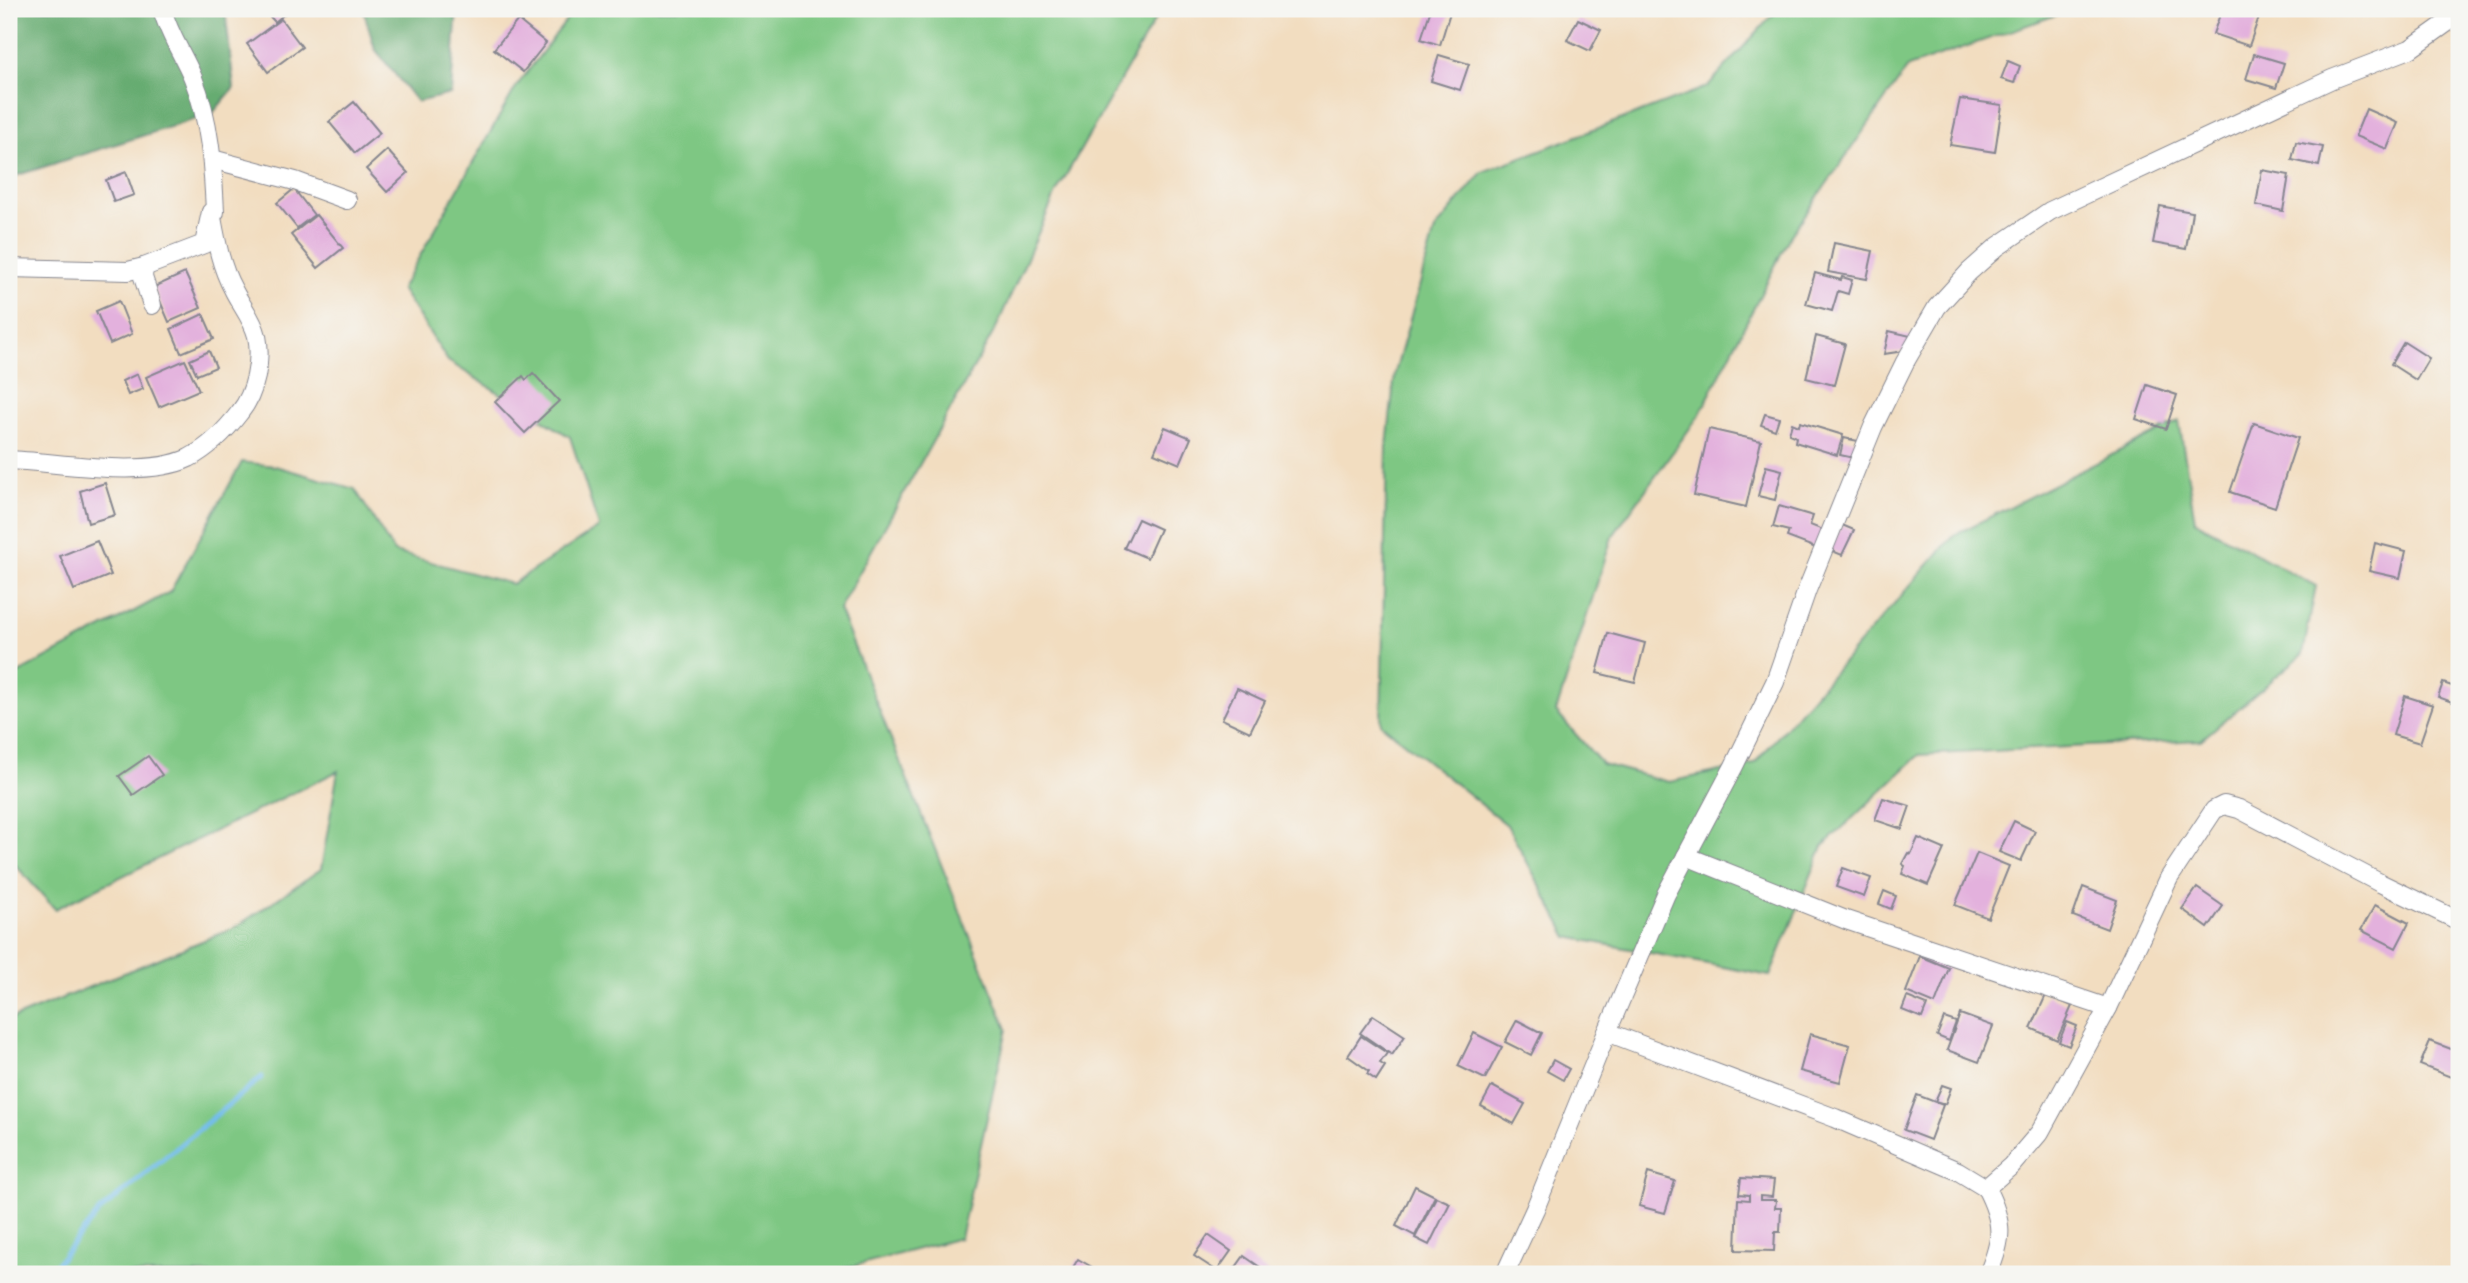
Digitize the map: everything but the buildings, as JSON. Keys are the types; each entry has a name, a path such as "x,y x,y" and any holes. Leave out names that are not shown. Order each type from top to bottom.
{"street":[{"path":"162,9 168,30 192,76 202,104 212,159 215,212 211,212"},
{"path":"1505,1274 1535,1209 1606,1032 1666,894 1775,682 1807,590 1873,427 1905,362 1937,307 1969,272 1997,247 2050,211 2332,79 2410,49 2459,11"},
{"path":"212,159 295,181 347,200"},
{"path":"9,268 111,272 144,267 204,244 211,212"},
{"path":"9,460 90,466 159,466 188,458 230,426 247,403 254,381 257,337 231,287 217,249 211,212"},
{"path":"144,267 145,289 152,305"},
{"path":"1986,1188 2011,1166 2040,1132 2108,1008 2169,878 2214,810 2224,805 2239,809 2459,921"},
{"path":"1686,856 1846,920 2108,1008"},
{"path":"1606,1032 1835,1118 1958,1171 1986,1188 1996,1208 2001,1229 1998,1250 1988,1274"}],"green space":[{"path":"9,9 225,9 234,88 212,114 18,175 9,182"},
{"path":"363,9 457,9 451,94 417,102 375,49"},
{"path":"575,9 1161,9 1056,193 997,326 839,609 1007,1029 960,1238 823,1274 9,1274 9,1020 236,927 321,869 338,771 55,909 9,858 9,678 170,592 242,462 275,466 355,489 394,552 512,584 599,527 570,437 448,361 401,289 516,87"},
{"path":"1778,9 2073,9 1908,67 1789,238 1700,414 1612,537 1556,712 1602,764 1669,782 1754,764 1954,535 2179,421 2195,521 2316,586 2303,654 2201,740 1919,755 1823,846 1770,976 1568,937 1507,825 1381,724 1387,446 1395,373 1435,230 1482,172 1707,87"}],"waterway":[{"path":"48,1274 99,1212 262,1077"}]}
